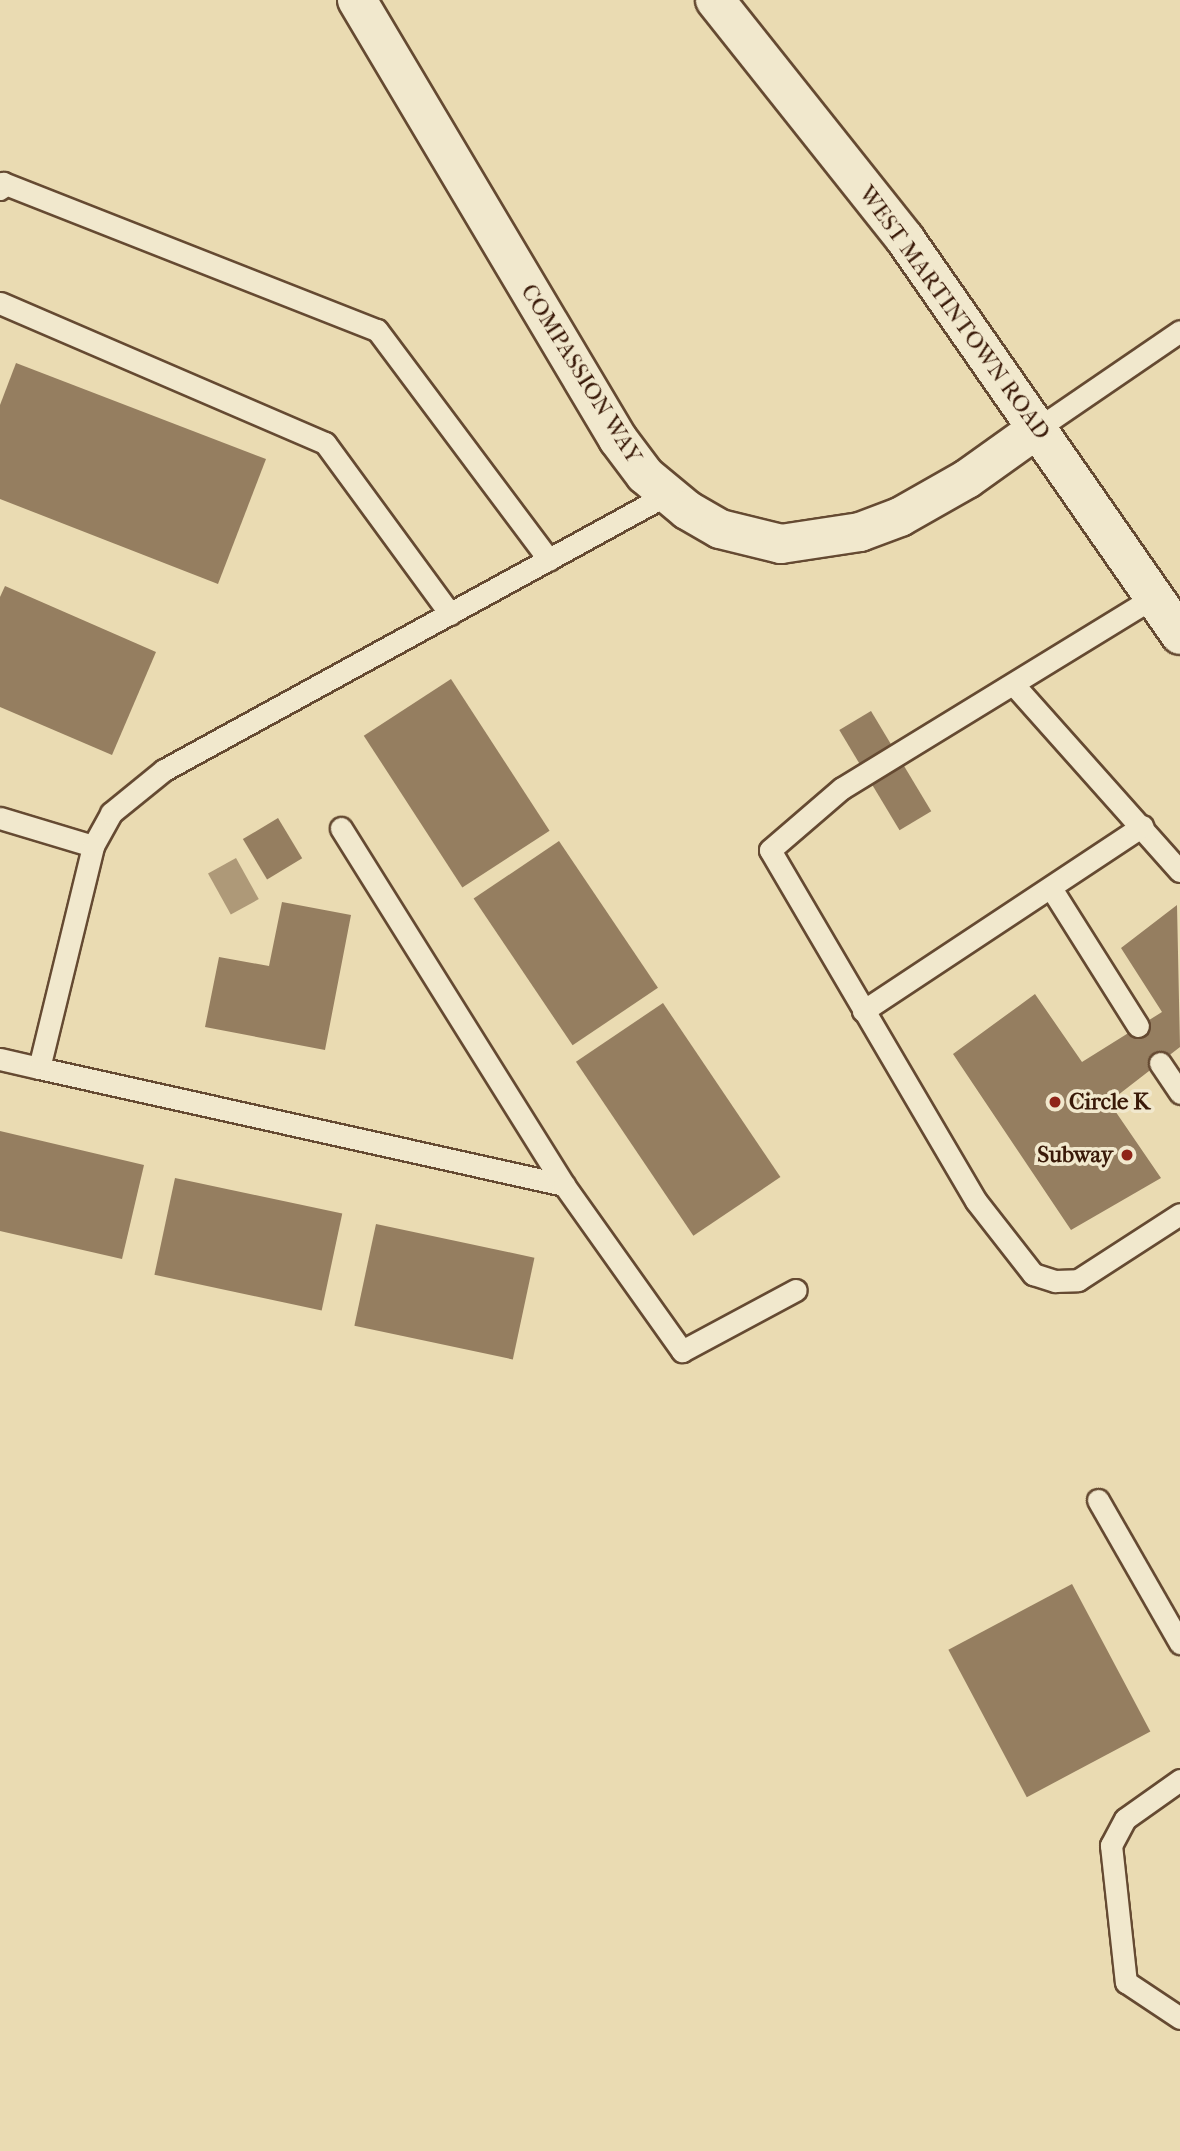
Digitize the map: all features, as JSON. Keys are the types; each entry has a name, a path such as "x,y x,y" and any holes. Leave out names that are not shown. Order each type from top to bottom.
{"street":[{"name":"COMPASSION WAY","path":"357,0 618,439 666,495 720,529 781,544 814,541 860,532 900,517 995,461 1037,429"},
{"name":"WEST MARTINTOWN ROAD","path":"715,0 905,239 1180,635"}],"lane":[{"path":"0,190 3,183 377,330 549,560"},
{"path":"0,303 325,443 450,614"},
{"path":"1037,429 1180,331"},
{"path":"39,1068 93,846 111,813 164,771 666,495"},
{"path":"1154,597 842,788 770,850 976,1201 1033,1274 1055,1281 1078,1280 1180,1213"},
{"path":"1014,685 1180,871"},
{"path":"0,818 93,846"},
{"path":"863,1011 1142,826"},
{"path":"341,828 564,1185 682,1351 796,1290"},
{"path":"1051,888 1138,1026"},
{"path":"0,1059 564,1185"},
{"path":"1160,1063 1180,1093"},
{"path":"1098,1500 1180,1643"},
{"path":"1180,1780 1125,1819 1111,1845 1126,1982 1180,2018"}],"shaded area":[{"path":"236,858 259,899 231,915 208,874"}],"building":[{"path":"16,363 266,459 218,584 0,499 0,405"},
{"path":"5,586 156,652 112,755 0,707 0,597"},
{"path":"451,679 550,831 462,887 364,736"},
{"path":"871,711 931,811 900,830 839,730"},
{"path":"278,818 302,858 267,879 243,839"},
{"path":"559,841 658,988 573,1045 474,899"},
{"path":"282,902 351,915 325,1050 205,1027 219,957 269,966"},
{"path":"1177,905 1180,1047 1109,1102 1161,1178 1071,1230 953,1054 1035,994 1082,1062 1162,1012 1121,948"},
{"path":"663,1003 780,1177 693,1236 576,1062"},
{"path":"0,1131 144,1165 122,1259 0,1231"},
{"path":"175,1178 342,1214 322,1310 154,1275"},
{"path":"376,1224 534,1258 513,1359 354,1326"},
{"path":"1072,1584 1150,1731 1027,1797 948,1650"}],"place":[{"name":"Circle K","path":"1055,1102"},
{"name":"Subway","path":"1127,1155"}]}
